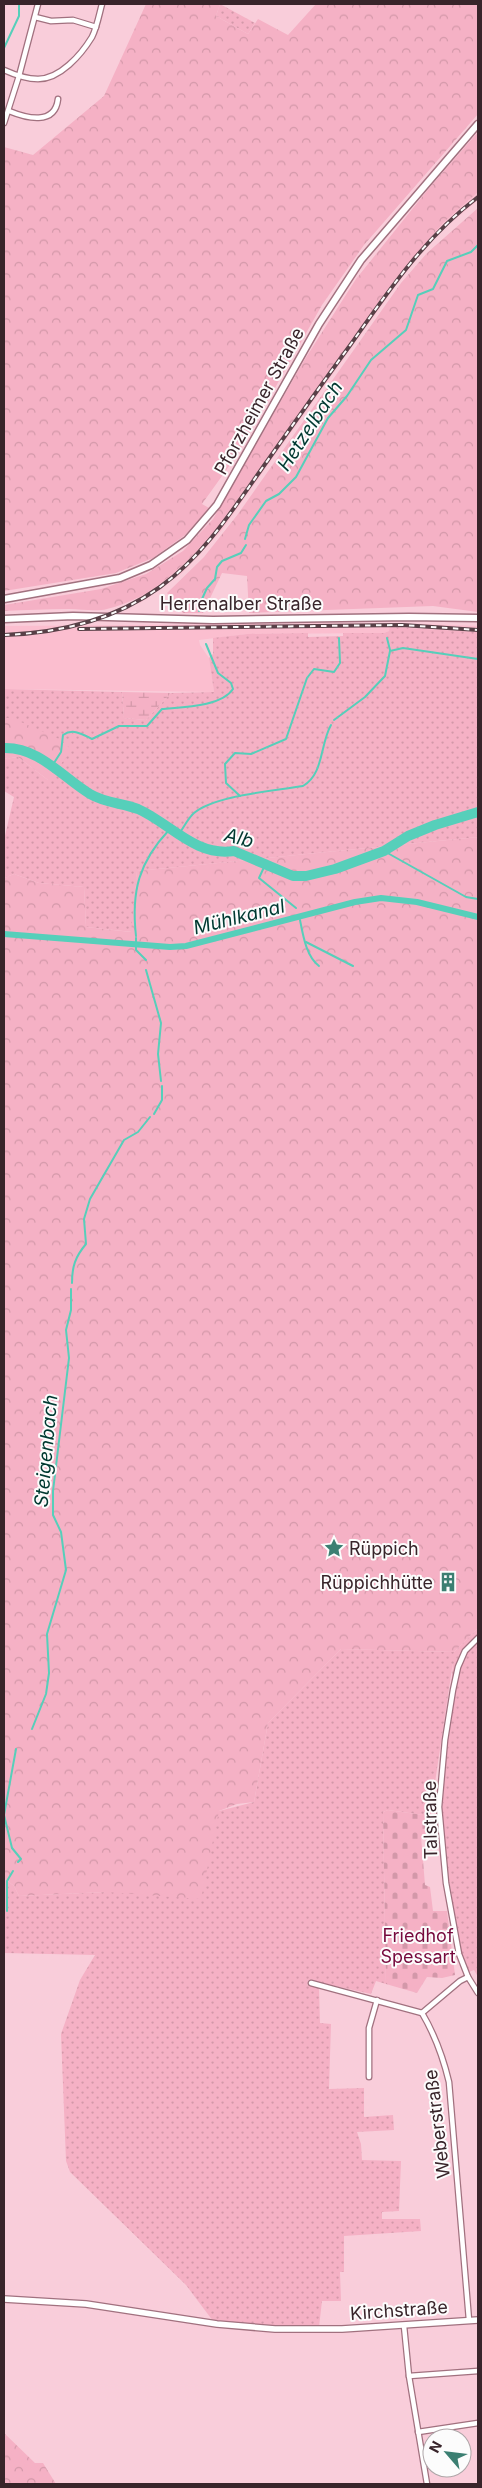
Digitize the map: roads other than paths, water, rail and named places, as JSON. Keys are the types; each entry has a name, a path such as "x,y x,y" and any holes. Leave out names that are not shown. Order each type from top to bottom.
{"main road":[{"name":"Pforzheimer Straße","path":"4,599 120,578 151,565 187,540 217,504 319,324 361,260 478,124"},
{"name":"Herrenalber Straße","path":"4,619 73,616 195,620 409,616 478,618"}],"street":[{"path":"4,124 38,4"},
{"path":"4,70 19,76 40,79 58,72 83,49 96,27 102,4"},
{"path":"35,17 73,20 96,27"},
{"path":"9,111 29,119 36,119 53,113 58,106 58,100"},
{"name":"Talstraße","path":"478,1638 465,1651 458,1667 445,1740 439,1807 446,1883 459,1954 468,1977 478,1993"},
{"path":"311,1983 422,2013 460,1981 468,1977"},
{"path":"369,2078 369,2028 377,2000"},
{"name":"Weberstraße","path":"422,2013 441,2052 449,2082 469,2320"},
{"name":"Kirchstraße","path":"4,2299 86,2304 244,2327 322,2330 478,2320"},
{"path":"404,2326 409,2376 427,2484"},
{"path":"409,2376 478,2372"},
{"path":"418,2432 478,2423"}],"waterway":[{"path":"4,48 19,16 19,4"},
{"name":"Hetzelbach","path":"245,539 249,525 266,501 279,494 296,477 328,418 347,396 371,360 406,330 418,295 433,289 447,261 471,252 478,245"},
{"name":"Hetzelbach","path":"199,611 207,588 215,579 217,567 222,561 241,553 246,545"},
{"path":"240,796 226,783 225,764 235,753 251,754 286,739 307,678 314,669 334,672 340,663 339,638"},
{"path":"387,638 390,650"},
{"name":"Hetzelbach","path":"52,766 61,752 63,735 67,733 78,732 92,739 119,726 147,726 162,709 211,703 227,695 233,689 231,683 218,673 206,644"},
{"path":"334,720 365,697 385,676 390,651 403,648 478,659"},
{"path":"178,835 194,813 216,802 303,786 310,781 315,774 331,725"},
{"name":"Alb","path":"4,748 28,752 50,764 90,794 138,809 195,844 207,849 234,851 293,876 306,876 335,869 384,851 408,836 435,825 478,812"},
{"path":"136,936 135,905 139,878 150,854 169,830"},
{"path":"384,851 466,897 478,899"},
{"path":"265,865 259,878 296,908"},
{"name":"Mühlkanal","path":"4,934 170,947 186,946 355,902 381,898 417,902 478,917"},
{"path":"300,920 308,951 319,966"},
{"path":"136,938 136,950 146,960"},
{"path":"306,942 353,966"},
{"name":"Steigenbach","path":"146,970 161,1023 158,1054 161,1081"},
{"name":"Steigenbach","path":"154,1114 162,1100 162,1086"},
{"name":"Steigenbach","path":"72,1283 75,1262 86,1244 84,1219 90,1199 124,1140 138,1132 150,1117"},
{"name":"Steigenbach","path":"32,1729 46,1694 49,1673 47,1634 66,1570 61,1532 53,1515 53,1491 69,1358 66,1330 71,1310 71,1289"},
{"name":"Steigenbach","path":"16,1749 4,1815 12,1848 21,1859 18,1862"},
{"name":"Steigenbach","path":"7,1911 7,1881 13,1871"}],"railway":[{"path":"4,635 46,631 86,623 124,608 160,587 176,574 204,547 216,532 409,265 441,229 478,197"},
{"path":"79,629 402,625 478,630"}],"place":[{"name":"Rüppich","path":"334,1548"},
{"name":"Rüppichhütte","path":"448,1582"}],"park label":[{"name":"Friedhof Spessart","path":"418,1945"}]}
